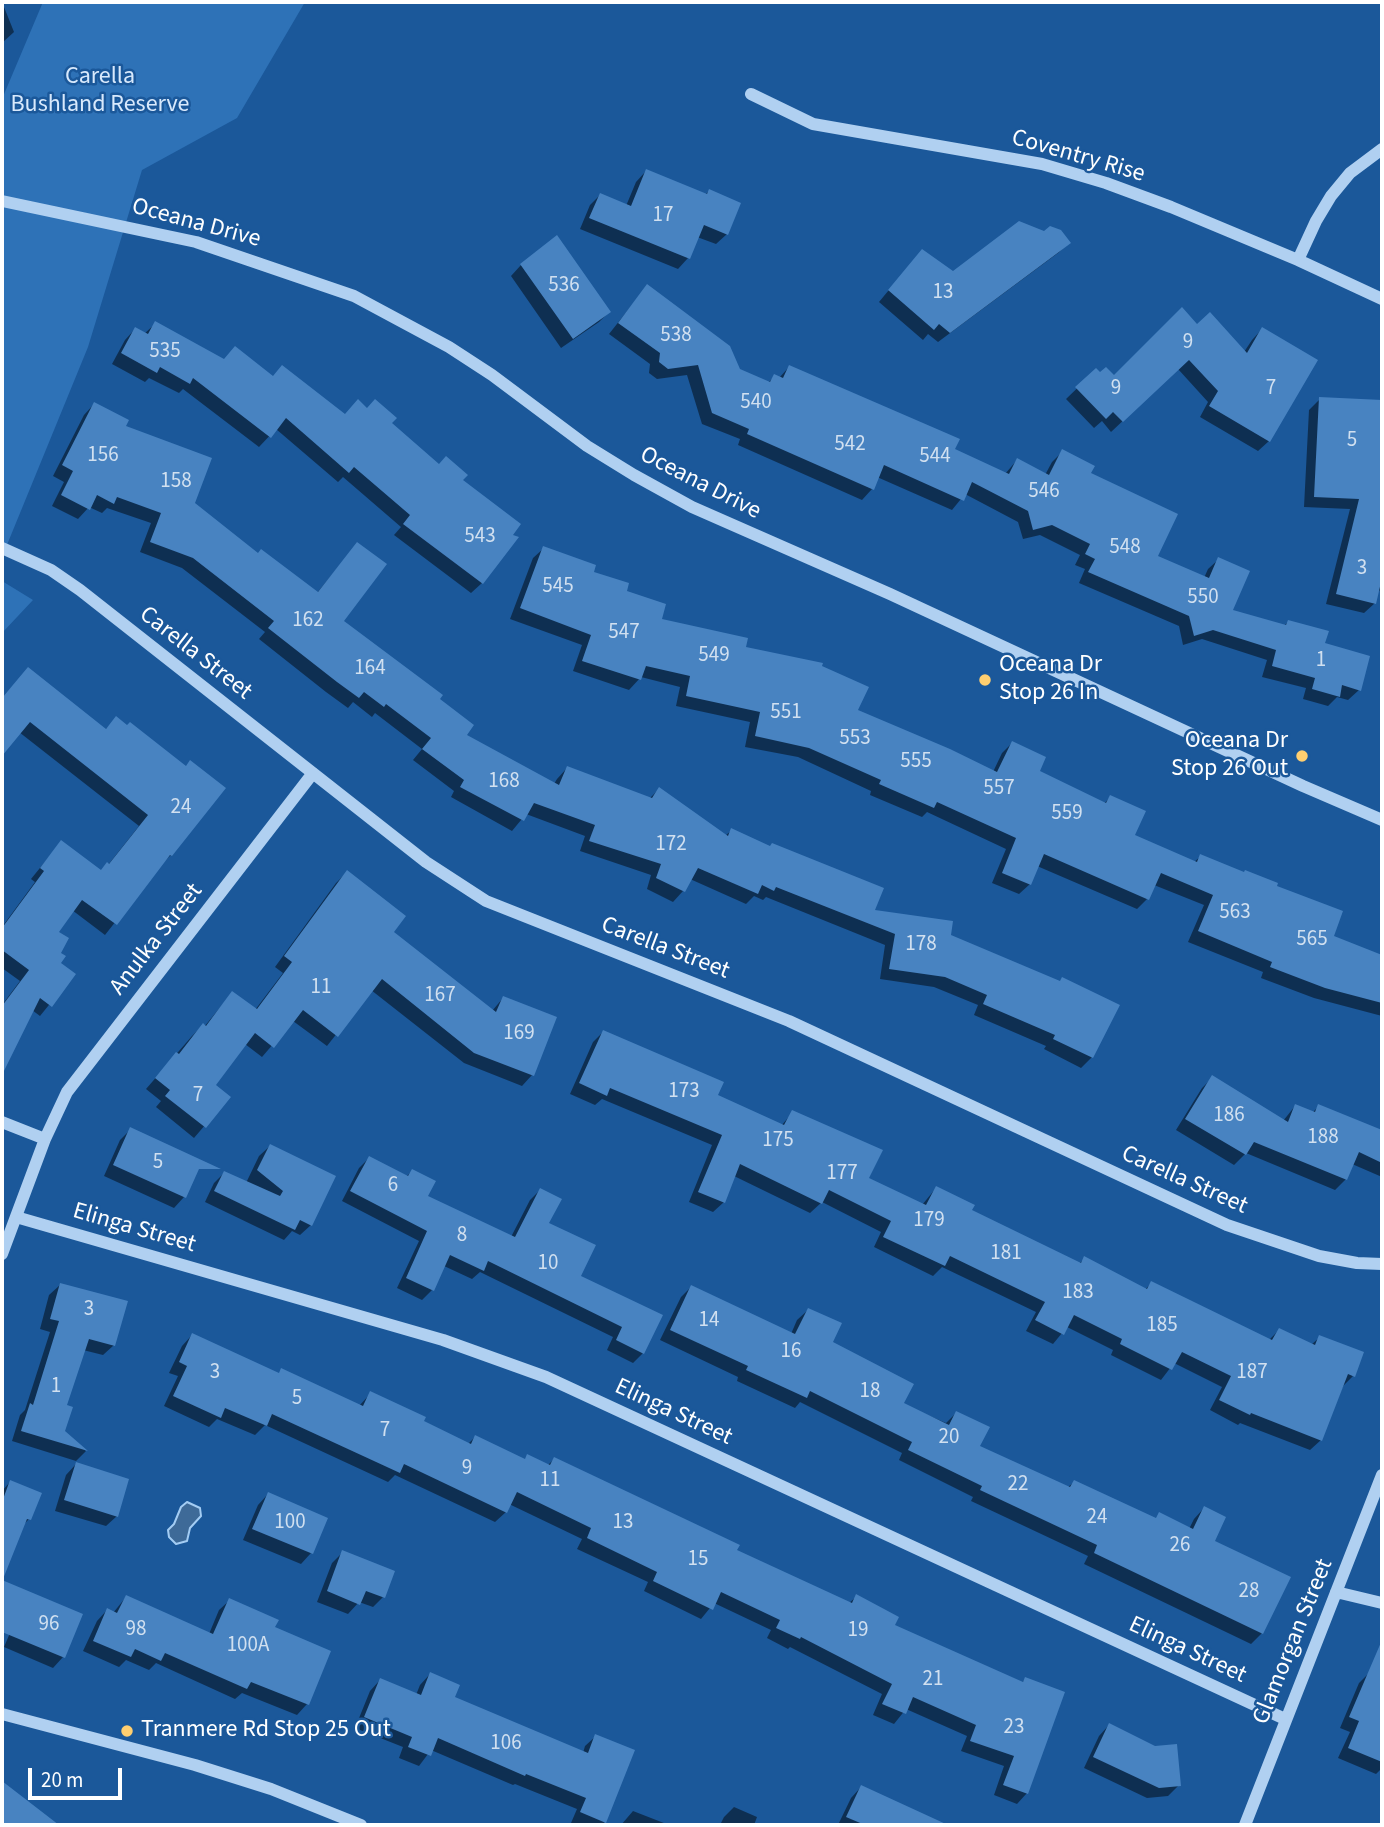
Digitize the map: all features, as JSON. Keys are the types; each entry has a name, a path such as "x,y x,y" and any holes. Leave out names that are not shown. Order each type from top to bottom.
{"street":[{"name":"Coventry Rise","path":"751,94 813,124 1042,164 1106,183 1298,260 1382,299"},
{"path":"1298,260 1331,196 1350,173 1382,149"},
{"name":"Oceana Drive","path":"2,201 197,242 354,296 449,347 587,446 692,507 890,594 1382,820"},
{"name":"Carella Street","path":"2,548 51,570 80,590 426,862 486,901 789,1021 1227,1224 1319,1256 1357,1263 1382,1264"},
{"name":"Anulka Street","path":"2,1254 45,1139 66,1093 313,773"},
{"path":"2,1122 45,1139"},
{"name":"Elinga Street","path":"16,1217 443,1340 546,1377 1285,1719"},
{"name":"Glamorgan Street","path":"1245,1825 1382,1475"},
{"path":"1336,1592 1382,1603"},
{"path":"2,1714 208,1769 271,1789 361,1825"}],"green space":[{"name":"Carella Bushland Reserve","path":"43,2 305,2 237,118 142,170 88,347 2,557 2,99"},
{"path":"2,581 33,600 2,633"}],"shaded area":[{"path":"187,1502 200,1508 201,1516 190,1528 187,1541 176,1544 169,1537 168,1530 174,1524 181,1507"}],"building":[{"path":"646,169 707,194 709,189 741,203 728,235 704,225 690,259 589,218 600,193 631,206"},
{"path":"1019,221 1044,231 1050,226 1061,230 1071,243 950,333 939,324 934,330 888,290 922,249 953,271"},
{"path":"557,235 611,312 573,339 520,264"},
{"path":"647,284 730,346 740,369 770,382 774,374 783,378 789,365 960,439 955,449 1009,474 1017,458 1049,475 1062,449 1095,466 1091,473 1178,514 1158,556 1209,578 1218,557 1250,571 1233,610 1286,625 1288,620 1329,631 1325,643 1370,656 1361,691 1342,685 1340,697 1312,689 1315,678 1272,666 1276,650 1213,630 1194,636 1189,616 1088,572 1095,559 1085,554 1090,544 1052,525 1033,530 1028,511 972,482 964,501 884,465 874,490 747,434 749,429 712,413 698,365 668,369 659,362 660,353 618,323"},
{"path":"1182,307 1197,324 1210,312 1247,353 1262,327 1318,360 1270,442 1209,406 1218,391 1189,360 1123,422 1113,412 1106,419 1075,387 1096,368 1100,372 1106,367 1114,375"},
{"path":"155,321 224,359 235,346 273,376 282,365 345,414 358,399 367,408 375,399 397,418 392,423 439,464 446,456 468,475 463,480 521,524 513,535 519,537 483,584 403,524 410,515 354,467 349,473 286,418 271,438 193,378 190,384 160,367 157,373 121,353 135,327 148,334"},
{"path":"1319,397 1382,400 1382,578 1376,604 1336,594 1359,499 1314,497"},
{"path":"94,402 129,420 126,426 212,458 195,503 258,553 261,549 318,592 357,542 387,564 344,621 443,695 440,699 474,725 467,735 559,785 567,766 652,798 659,787 728,836 731,828 770,846 772,843 884,888 875,910 953,921 951,935 1060,981 1062,977 1120,1005 1093,1058 1053,1039 1055,1035 983,1004 987,995 945,977 889,969 895,934 776,887 774,891 762,885 758,894 698,868 685,892 656,878 661,864 589,841 595,825 534,803 524,821 460,787 464,780 422,749 431,738 386,704 384,707 364,692 359,698 337,682 268,628 274,621 193,558 150,542 161,513 117,497 114,504 97,495 90,510 61,495 73,471 62,465"},
{"path":"543,546 596,565 594,572 629,583 627,591 666,604 662,619 748,638 746,647 823,663 822,666 869,687 858,710 997,772 1012,741 1046,757 1040,771 1106,803 1110,795 1146,811 1135,835 1197,862 1200,854 1244,872 1245,870 1278,883 1277,886 1343,911 1334,936 1382,955 1382,1003 1325,988 1270,967 1272,962 1198,931 1213,895 1161,873 1149,900 1044,854 1031,885 1002,873 1016,838 937,802 934,808 879,784 881,780 809,748 755,736 760,712 686,696 690,676 646,666 641,680 582,661 591,635 520,608"},
{"path":"28,667 106,729 116,716 127,725 130,722 186,766 190,760 226,788 172,856 170,855 117,925 82,900 59,932 69,938 61,953 66,956 61,963 76,974 52,1007 40,998 2,1075 2,1006 29,970 2,950 2,928 44,871 40,868 61,840 101,870 107,862 109,864 148,815 30,722 2,756 2,698"},
{"path":"347,870 406,916 394,932 496,1012 503,996 557,1017 534,1076 474,1053 382,979 338,1037 303,1010 274,1048 255,1033 216,1085 231,1097 206,1128 165,1096 170,1090 155,1078 176,1052 179,1054 203,1023 206,1026 232,991 257,1009 292,962 284,956"},
{"path":"603,1030 724,1082 718,1095 784,1125 792,1110 883,1150 869,1178 926,1205 936,1186 975,1205 972,1210 1081,1263 1084,1256 1147,1289 1151,1281 1272,1340 1279,1328 1315,1345 1319,1335 1364,1352 1355,1377 1348,1374 1322,1441 1251,1413 1250,1415 1219,1400 1231,1376 1182,1352 1172,1370 1120,1344 1122,1339 1074,1315 1064,1335 1035,1320 1045,1302 950,1256 945,1266 883,1237 891,1221 829,1190 822,1204 740,1164 725,1203 698,1192 722,1135 610,1088 607,1096 579,1083"},
{"path":"1212,1075 1288,1122 1295,1104 1315,1112 1318,1104 1382,1130 1382,1163 1359,1152 1347,1180 1254,1142 1246,1155 1185,1119"},
{"path":"130,1127 221,1169 199,1169 186,1198 113,1165"},
{"path":"270,1144 336,1176 312,1226 300,1220 295,1230 214,1191 224,1171 280,1196 283,1191 257,1170"},
{"path":"369,1156 408,1176 412,1169 436,1181 428,1196 515,1237 540,1188 562,1199 549,1223 596,1245 581,1276 663,1315 644,1354 616,1340 622,1327 488,1261 484,1271 450,1255 434,1291 406,1278 427,1231 350,1191"},
{"path":"60,1283 128,1301 115,1346 89,1339 67,1405 73,1407 65,1431 88,1451 21,1431 30,1403 33,1405 59,1321 50,1319"},
{"path":"691,1285 795,1334 808,1308 842,1323 833,1342 914,1384 904,1403 949,1425 956,1411 990,1427 980,1446 1070,1487 1074,1480 1156,1518 1159,1512 1193,1529 1204,1506 1226,1517 1215,1541 1291,1577 1263,1634 1094,1553 1097,1545 980,1490 982,1486 908,1450 912,1442 810,1391 807,1398 746,1370 748,1366 670,1330"},
{"path":"192,1333 279,1373 281,1368 363,1406 370,1391 426,1417 424,1421 471,1444 475,1435 525,1459 527,1454 550,1465 554,1457 740,1545 737,1550 852,1603 856,1594 899,1617 895,1625 1023,1682 1025,1677 1065,1692 1028,1794 1003,1785 1014,1756 970,1741 976,1725 913,1697 906,1714 882,1704 892,1684 801,1637 800,1639 776,1628 780,1620 721,1592 713,1610 653,1581 657,1572 587,1538 591,1528 517,1492 507,1513 404,1464 400,1473 272,1414 267,1426 225,1408 221,1418 173,1396 187,1366 179,1362"},
{"path":"76,1462 129,1479 118,1517 64,1500"},
{"path":"10,1480 42,1493 31,1520 27,1519 3,1579 2,1502"},
{"path":"268,1492 328,1518 313,1554 252,1529"},
{"path":"342,1550 395,1571 385,1598 366,1591 360,1605 327,1591"},
{"path":"2,1580 83,1614 65,1658 2,1632"},
{"path":"126,1595 213,1634 229,1598 279,1620 275,1627 331,1651 309,1705 251,1682 247,1689 165,1653 161,1661 135,1649 131,1657 93,1641 107,1608 117,1613"},
{"path":"1382,1640 1382,1762 1348,1748 1359,1721 1349,1717"},
{"path":"430,1672 460,1685 455,1697 588,1753 595,1734 635,1750 606,1823 580,1812 586,1798 526,1774 525,1776 438,1738 431,1756 408,1747 412,1737 364,1717 380,1678 421,1695"},
{"path":"1109,1723 1155,1746 1177,1744 1181,1786 1159,1788 1093,1757"},
{"path":"2,1781 59,1825 2,1825"},
{"path":"861,1785 948,1825 865,1825 846,1817"}],"place":[{"name":"Oceana Dr Stop 26 In","path":"985,680"},
{"name":"Oceana Dr Stop 26 Out","path":"1302,756"},
{"name":"Tranmere Rd Stop 25 Out","path":"127,1731"}]}
